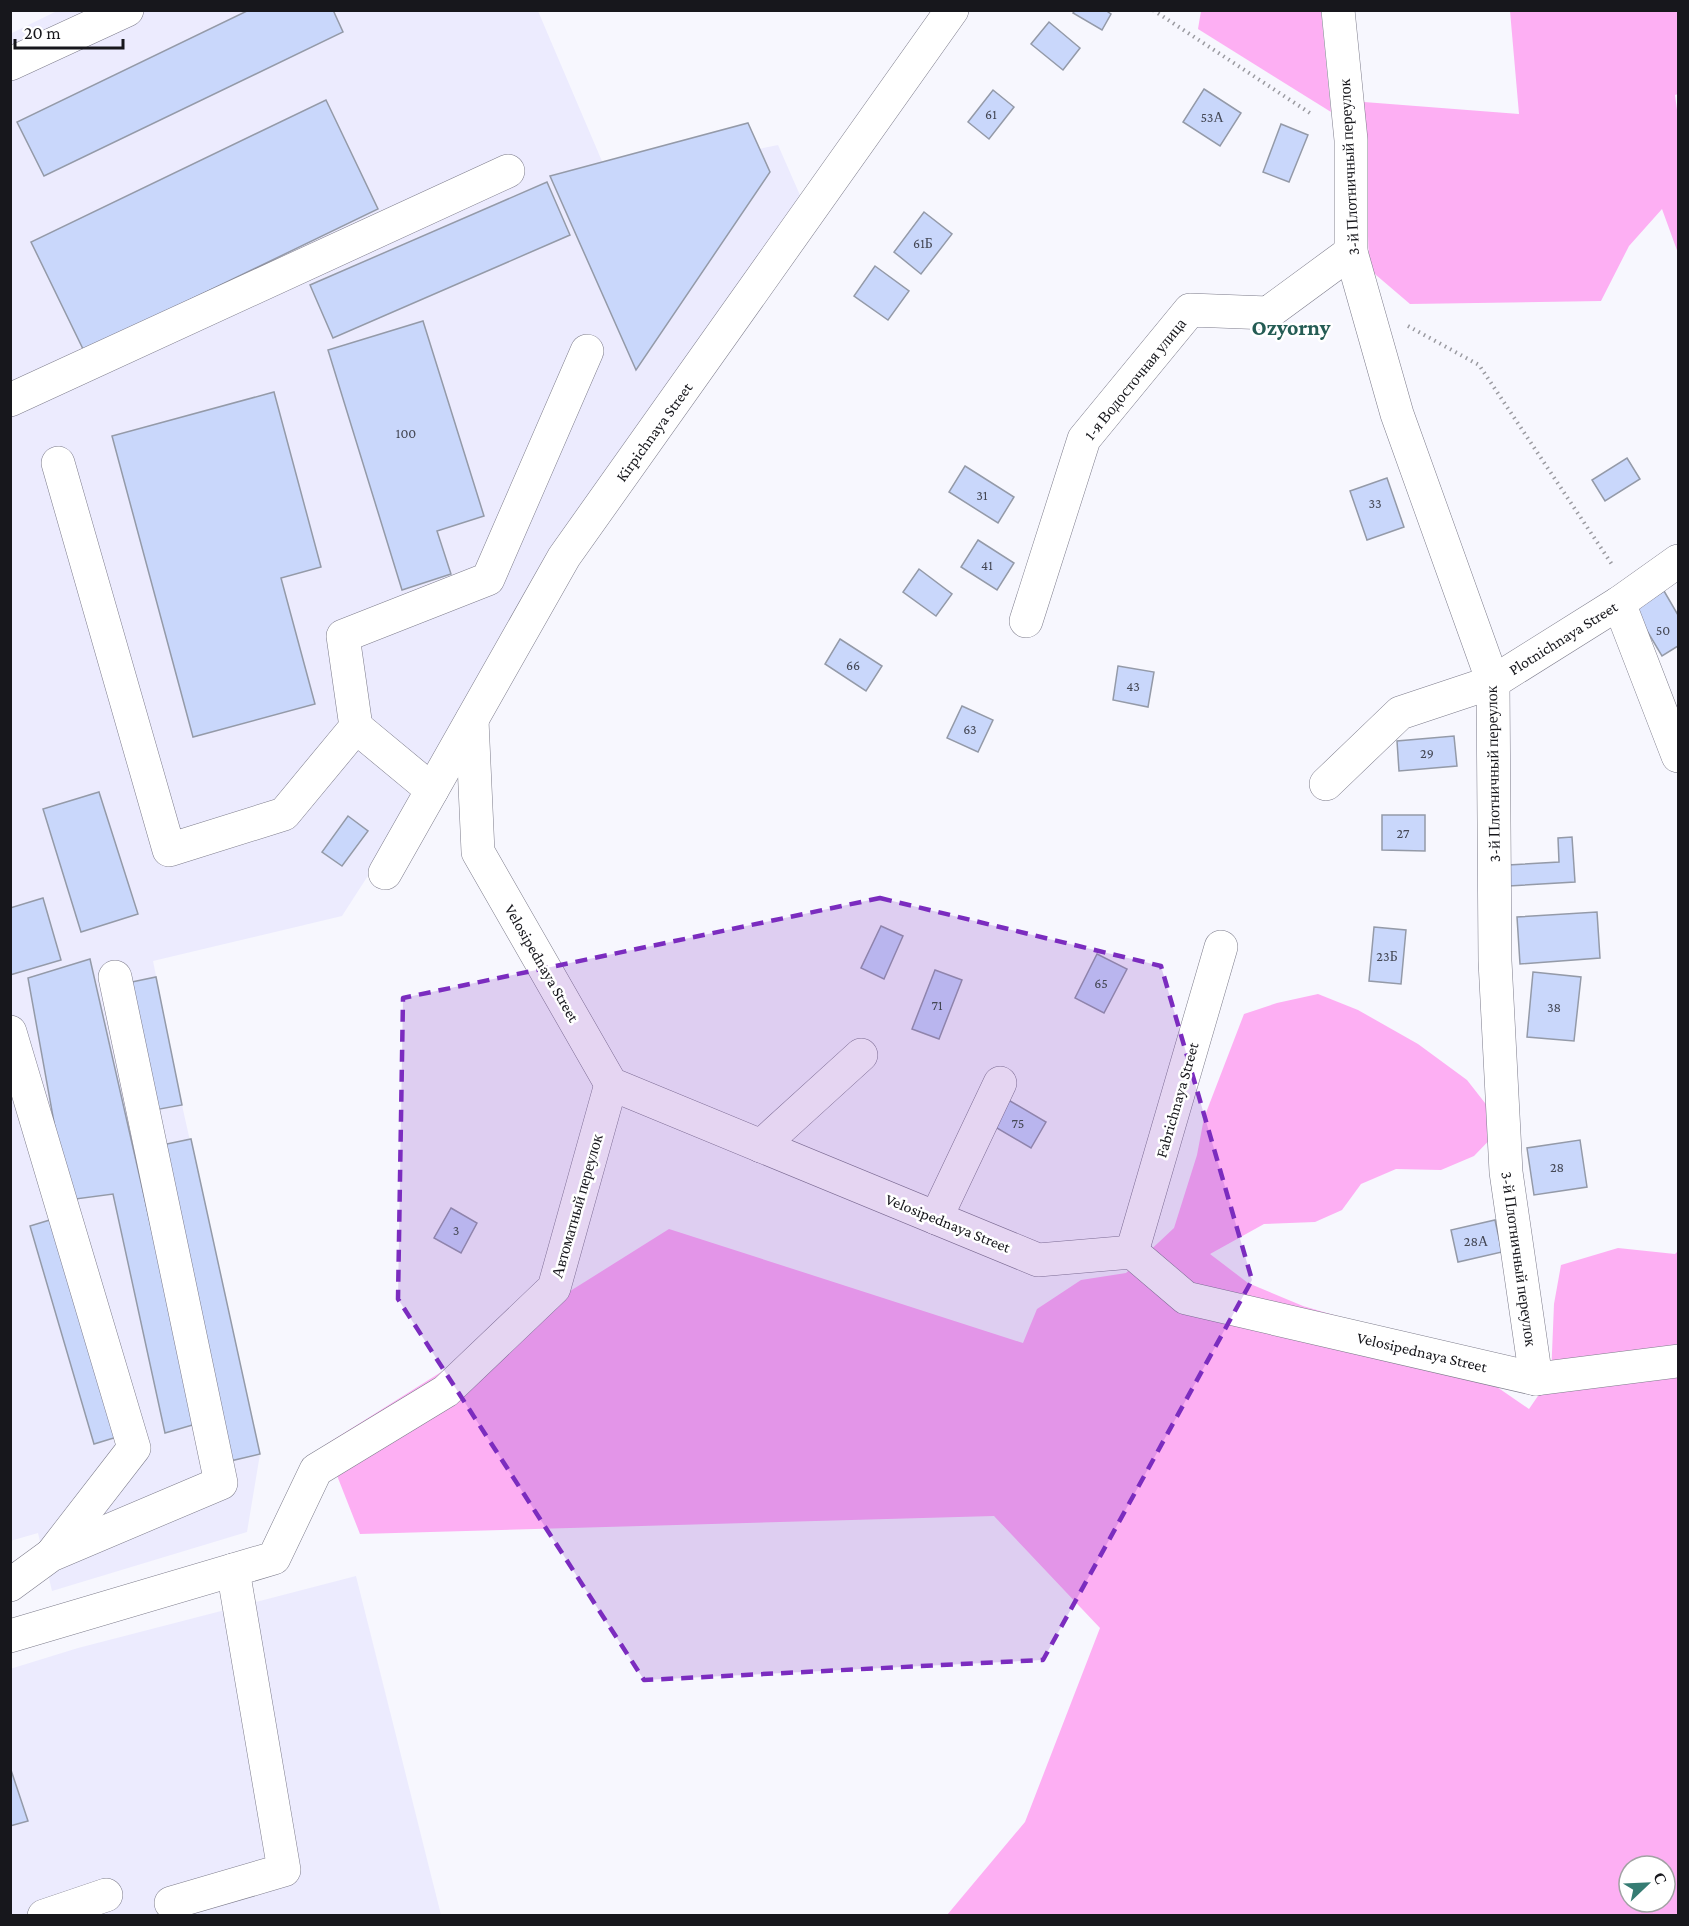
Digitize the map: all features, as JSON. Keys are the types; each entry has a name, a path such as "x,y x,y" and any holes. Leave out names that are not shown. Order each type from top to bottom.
{"street":[{"path":"10,64 127,10"},
{"name":"Kirpichnaya Street","path":"385,873 564,557 952,10"},
{"name":"3-й Плотничный переулок","path":"1338,10 1351,140 1351,252 1397,414 1493,682 1496,961 1506,1172 1536,1379"},
{"path":"10,400 508,171"},
{"name":"1-я Водосточная улица","path":"1026,621 1084,439 1190,310 1268,313 1351,252"},
{"path":"432,790 356,727 343,636 488,579 587,351"},
{"path":"58,463 169,850 284,813 356,727"},
{"name":"Plotnichnaya Street","path":"1326,784 1400,713 1493,682 1625,598 1678,561"},
{"path":"1625,598 1678,756"},
{"name":"Velosipednaya Street","path":"472,720 478,852 611,1084 1038,1260 1132,1252 1186,1298 1536,1379 1678,1361"},
{"name":"Fabrichnaya Street","path":"1132,1252 1221,947"},
{"path":"10,1585 51,1555 221,1483 115,977"},
{"path":"10,1032 134,1448 51,1555"},
{"path":"761,1146 861,1054"},
{"path":"936,1218 1000,1083"},
{"name":"Автоматный переулок","path":"10,1636 274,1558 316,1470 446,1391 554,1288 611,1084"},
{"path":"171,1903 284,1870 233,1570"},
{"path":"44,1916 106,1895"}],"path":[{"path":"1153,10 1351,140"},
{"path":"1365,302 1479,365 1625,598"}],"highlighted area":[{"path":"880,898 1161,966 1252,1280 1043,1660 644,1680 398,1299 403,998"}],"shaded area":[{"path":"59,10 538,11 610,180 778,145 803,202 342,916 153,961 182,1105 260,1454 247,1532 52,1591 38,1533 10,1541 10,34"},
{"path":"1201,11 1321,11 1331,112 1198,29"},
{"path":"1510,11 1678,11 1678,94 1675,95 1678,117 1678,253 1662,209 1629,246 1601,301 1410,304 1369,269 1364,102 1519,114"},
{"path":"1318,994 1358,1010 1418,1044 1467,1080 1503,1126 1474,1156 1441,1170 1396,1169 1361,1184 1342,1210 1315,1222 1264,1224 1210,1254 1248,1283 1303,1306 1436,1345 1529,1409 1551,1377 1554,1304 1561,1265 1618,1248 1675,1254 1678,1251 1678,1915 947,1915 1025,1822 1100,1628 994,1516 360,1534 325,1445 669,1229 1023,1343 1037,1309 1081,1280 1126,1273 1174,1228 1197,1155 1204,1118 1244,1014 1277,1003"},
{"path":"356,1576 441,1915 11,1915 10,1669 78,1648"}],"building":[{"path":"249,10 333,10 343,32 44,176 17,122"},
{"path":"1075,10 1105,10 1111,14 1102,30 1073,13"},
{"path":"1049,22 1080,48 1063,70 1031,44"},
{"path":"1204,89 1241,113 1220,146 1183,122"},
{"path":"993,90 1014,107 989,139 968,122"},
{"path":"326,100 378,209 84,351 31,242"},
{"path":"748,123 770,172 636,370 550,176"},
{"path":"1281,124 1308,135 1289,182 1263,172"},
{"path":"547,182 570,235 333,338 310,285"},
{"path":"924,212 952,234 921,274 894,252"},
{"path":"875,266 909,291 888,320 854,296"},
{"path":"423,321 484,516 437,531 451,574 402,590 328,350"},
{"path":"274,392 321,567 281,578 315,704 193,737 112,436"},
{"path":"1627,458 1640,479 1605,501 1592,480"},
{"path":"965,466 1014,497 998,523 949,492"},
{"path":"1387,478 1404,527 1367,540 1350,491"},
{"path":"978,540 1014,563 997,590 961,567"},
{"path":"919,569 952,594 936,616 903,592"},
{"path":"1664,591 1678,615 1678,646 1662,656 1634,609"},
{"path":"840,639 882,666 866,691 825,664"},
{"path":"1118,666 1154,672 1148,707 1113,700"},
{"path":"962,706 993,720 978,752 947,738"},
{"path":"1454,736 1457,766 1399,771 1397,741"},
{"path":"99,792 138,914 81,932 43,809"},
{"path":"1382,815 1425,815 1425,851 1382,850"},
{"path":"348,816 368,831 342,866 322,852"},
{"path":"1572,837 1575,882 1509,886 1508,865 1559,862 1558,838"},
{"path":"43,898 61,960 10,975 10,908"},
{"path":"1597,912 1600,958 1520,964 1517,917"},
{"path":"881,926 903,936 884,979 861,968"},
{"path":"1374,927 1406,930 1401,984 1369,981"},
{"path":"1097,954 1127,969 1104,1013 1075,998"},
{"path":"90,959 196,1424 165,1433 113,1194 68,1200 28,978"},
{"path":"935,970 962,980 939,1039 912,1029"},
{"path":"1533,972 1581,977 1574,1041 1527,1037"},
{"path":"156,977 182,1105 149,1111 122,984"},
{"path":"1005,1098 1046,1122 1031,1148 990,1124"},
{"path":"191,1139 260,1454 226,1462 157,1146"},
{"path":"1580,1140 1587,1187 1534,1195 1527,1148"},
{"path":"451,1208 477,1223 461,1253 434,1238"},
{"path":"53,1219 117,1437 94,1444 30,1226"},
{"path":"1495,1220 1502,1252 1458,1262 1451,1230"},
{"path":"10,1767 28,1821 10,1826"}],"district":[{"name":"Ozyorny","path":"1291,327"}]}
